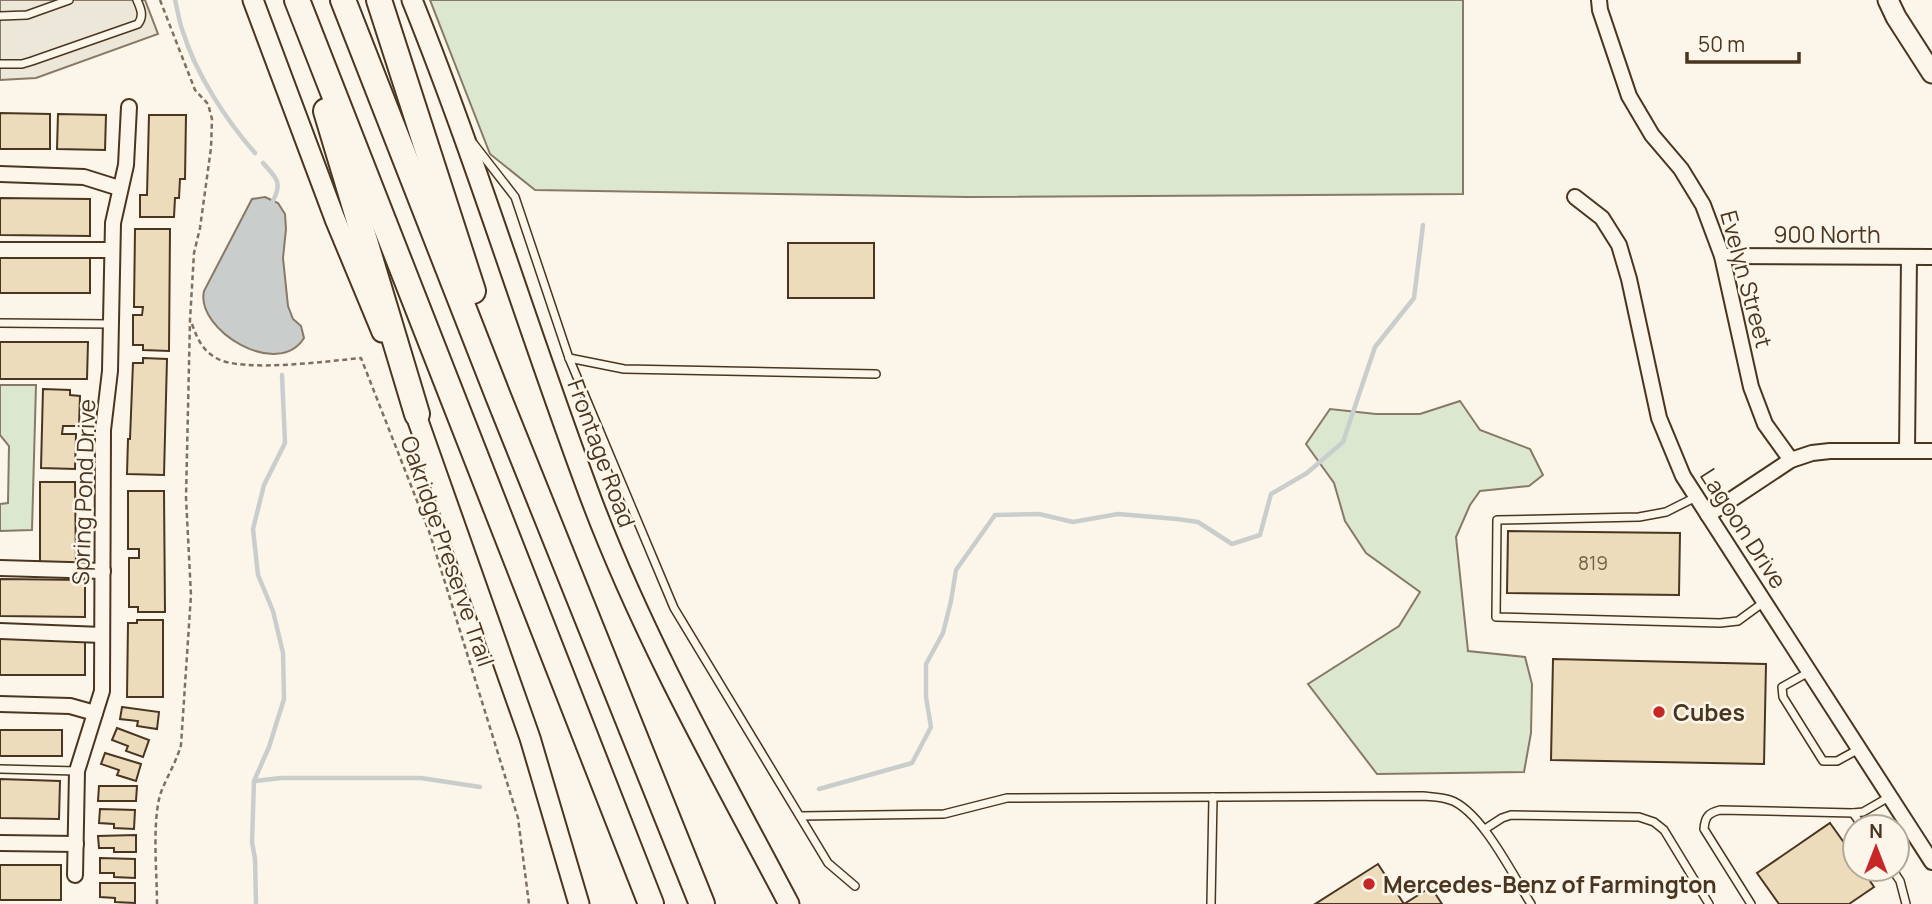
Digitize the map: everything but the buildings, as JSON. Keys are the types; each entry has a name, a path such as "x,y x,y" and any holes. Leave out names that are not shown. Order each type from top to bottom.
{"highway":[{"path":"292,0 417,414"},
{"path":"298,0 652,904"},
{"path":"343,0 702,904"},
{"path":"379,0 547,518"}],"main road":[{"path":"253,0 335,219 417,414 530,738 579,904"},
{"name":"Frontage Road","path":"412,0 460,126 589,492 625,582 674,684 789,904"},
{"path":"1888,0 1932,73"}],"street":[{"name":"Evelyn Street","path":"1599,0 1629,96 1652,135 1681,169 1703,205 1722,256 1751,387 1765,424 1791,460"},
{"name":"Spring Pond Drive","path":"75,875 77,771 102,691 103,430 110,371 113,223 125,165 129,107"},
{"path":"0,174 84,177 119,188"},
{"name":"Lagoon Drive","path":"1576,197 1602,218 1619,245 1659,418 1682,476 1932,862"},
{"path":"0,250 112,250"},
{"name":"900 North","path":"1722,256 1932,257"},
{"path":"1907,451 1909,257"},
{"path":"1708,515 1791,460 1812,453 1932,452"},
{"path":"0,568 103,570"},
{"path":"0,631 102,635"},
{"path":"0,704 70,706 95,713"},
{"path":"0,843 76,844"}],"lane":[{"path":"0,16 27,15 69,0"},
{"path":"0,64 22,64 138,24 142,14 137,0"},
{"path":"460,126 515,197 569,358 674,608 828,863 855,886"},
{"path":"0,323 111,324"},
{"path":"569,358 624,369 876,374"},
{"path":"1696,497 1666,512 1639,517 1497,520 1496,617 1720,623 1738,621 1764,602"},
{"path":"1809,672 1782,687 1783,697 1823,761 1837,761 1858,749"},
{"path":"0,769 77,771"},
{"path":"800,816 944,814 1007,798 1423,796 1452,800 1470,813 1485,829 1531,904"},
{"path":"1211,904 1213,797"},
{"path":"1751,904 1704,829 1704,819 1709,813 1720,810 1853,813 1863,812 1889,797"},
{"path":"1485,829 1511,815 1639,817 1654,822 1664,830 1709,904"},
{"path":"1900,883 1905,903"}],"path":[{"path":"157,904 157,820 160,796 181,745 190,626 186,498 190,320 194,253 211,148 212,119 208,104 195,90 160,0"},
{"name":"Oakridge Preserve Trail","path":"190,320 200,344 217,359 257,366 361,358 430,534 518,818 529,904"}],"green space":[{"path":"430,0 1463,0 1463,194 967,197 535,190 490,154"},
{"path":"0,385 36,385 32,530 0,531 0,504 8,503 9,446 0,435"},
{"path":"1460,401 1480,430 1530,449 1543,475 1529,486 1480,491 1470,505 1456,537 1468,651 1525,657 1532,684 1531,733 1524,772 1377,774 1308,684 1399,626 1420,592 1366,553 1345,521 1334,483 1306,444 1330,409 1376,414 1420,414"}],"shaded area":[{"path":"0,0 145,0 158,34 36,78 0,80"},
{"path":"265,197 278,203 285,214 283,258 288,306 293,319 301,326 304,338 292,350 276,354 259,352 241,345 212,321 205,306 204,291 252,199"}],"waterway":[{"path":"175,0 180,24 204,80 233,126 255,153"},
{"path":"263,163 277,180 273,201"},
{"path":"819,789 912,763 931,727 926,697 926,664 943,633 956,570 995,515 1039,514 1073,522 1118,514 1177,519 1198,522 1232,544 1260,535 1271,494 1307,473 1343,442 1375,347 1414,298 1423,225"},
{"path":"256,904 252,842 254,781 269,747 284,699 283,653 273,611 258,575 253,529 264,485 285,443 282,375"},
{"path":"255,781 281,778 421,778 480,787"}],"place":[{"name":"Cubes","path":"1659,712"},
{"name":"Mercedes-Benz of Farmington","path":"1369,884"}]}
